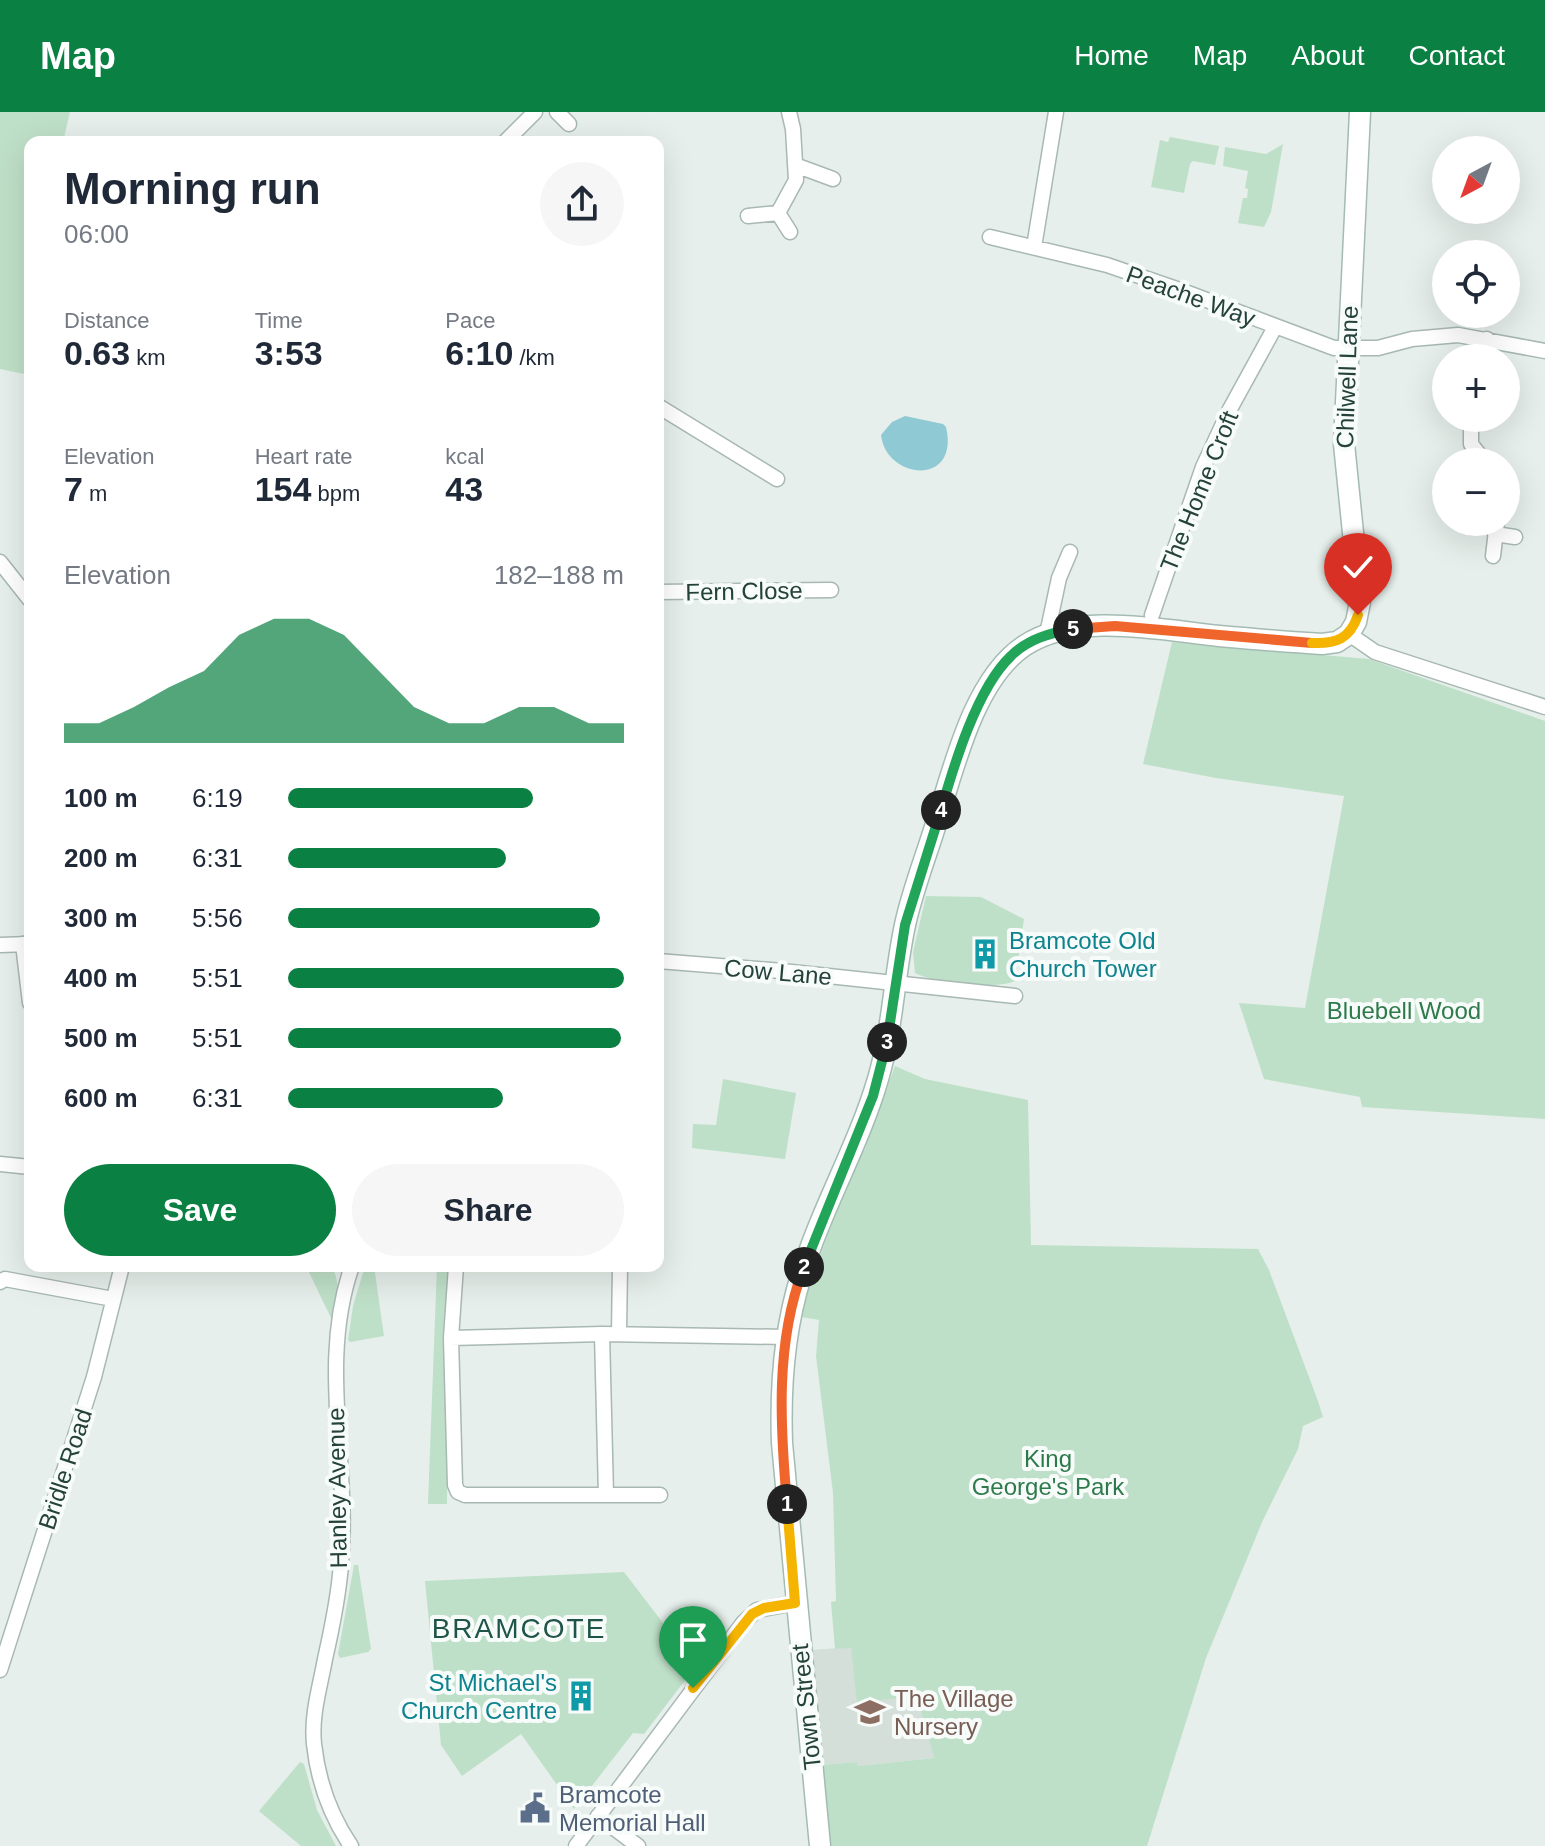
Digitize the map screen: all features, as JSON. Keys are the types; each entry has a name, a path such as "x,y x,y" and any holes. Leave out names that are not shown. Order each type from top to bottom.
{"street":[{"path":"511,136 535,112"},
{"path":"557,112 569,124"},
{"path":"778,213 796,180 789,112"},
{"path":"1034,247 1056,112"},
{"name":"Chilwell Lane","path":"1347,636 1358,615 1360,584 1345,473 1346,350 1360,112"},
{"path":"795,165 833,179"},
{"path":"748,216 778,213"},
{"path":"778,213 790,232"},
{"name":"Peache Way","path":"990,237 1121,270 1313,342 1346,350"},
{"name":"The Home Croft","path":"1152,615 1203,467 1230,409 1275,327"},
{"path":"1346,350 1458,335 1545,351"},
{"path":"1486,344 1487,339"},
{"path":"664,410 777,479"},
{"path":"1493,556 1495,536"},
{"path":"1047,634 1059,578 1070,552"},
{"path":"0,562 24,592"},
{"name":"Fern Close","path":"664,592 831,590"},
{"name":"Town Street","path":"820,1846 795,1603 781,1421 786,1337 802,1273 873,1096 886,1049 900,949 910,905 970,725 985,693 1010,656 1047,634 1115,626 1322,644 1347,636"},
{"path":"1347,636 1375,652 1545,707"},
{"path":"0,945 24,944"},
{"name":"Cow Lane","path":"664,962 1015,996"},
{"path":"0,1164 24,1166"},
{"name":"Bridle Road","path":"0,1670 94,1377 120,1272"},
{"name":"Hanley Avenue","path":"350,1272 336,1348 342,1562 318,1691 314,1742 325,1796 351,1846"},
{"path":"456,1272 451,1338 455,1485 458,1492 465,1495 660,1495"},
{"path":"619,1333 620,1272"},
{"path":"0,1282 5,1279 113,1299"},
{"path":"451,1338 619,1333 786,1337"},
{"path":"602,1334 606,1495"},
{"path":"576,1846 743,1623 757,1610 795,1603"},
{"path":"598,1816 638,1846"}],"shaded area":[{"name":"The Village Nursery","path":"851,1647 858,1703 917,1695 934,1758 858,1766 857,1762 822,1765 812,1650"}],"green space":[{"path":"0,112 70,112 64,136 24,136 24,374 0,369"},
{"path":"1170,137 1219,146 1215,165 1193,161 1190,164 1184,193 1151,187 1160,140 1168,142"},
{"path":"1283,144 1271,212 1264,227 1238,223 1243,198 1247,198 1248,171 1223,166 1225,147 1266,154"},
{"name":"Bluebell Wood","path":"1172,642 1369,659 1545,721 1545,1119 1362,1107 1360,1097 1264,1079 1239,1003 1305,1008 1344,796 1143,764"},
{"path":"926,896 981,897 1024,919 1015,981 993,985 965,984 915,973 913,952"},
{"name":"King George's Park","path":"895,1066 925,1079 1028,1100 1031,1245 1258,1249 1269,1270 1318,1401 1323,1417 1303,1426 1298,1449 1263,1520 1206,1658 1147,1846 829,1846 822,1765 857,1762 858,1766 934,1758 917,1696 857,1703 851,1648 835,1649 831,1602 836,1601 833,1493 816,1356 819,1320 801,1317 812,1278 859,1150 864,1151"},
{"path":"723,1079 796,1093 785,1159 692,1148 693,1124 716,1125"},
{"path":"309,1272 334,1272 337,1291 334,1318 331,1318"},
{"path":"363,1272 375,1272 384,1336 350,1342 353,1306"},
{"path":"437,1272 448,1272 447,1504 428,1504"},
{"path":"354,1565 358,1565 371,1649 340,1658 338,1654"},
{"path":"624,1572 696,1666 644,1734 633,1733 574,1809 521,1734 462,1776 441,1745 425,1581"},
{"path":"300,1762 304,1764 317,1810 336,1846 301,1846 259,1811"}],"water":[{"path":"905,416 946,427 947,446 942,460 933,468 907,468 895,461 886,450 881,435 892,422"}],"place":[{"name":"Bramcote Old Church Tower","path":"985,954"},
{"name":"St Michael's Church Centre","path":"581,1696"},
{"name":"The Village Nursery","path":"870,1712"},
{"name":"Bramcote Memorial Hall","path":"535,1808"}],"district":[{"name":"BRAMCOTE","path":"519,1628"}],"route":[{"path":"693,1688 752,1614 764,1608 795,1603 781,1421 786,1337 791,1308 873,1096 886,1049 900,949 910,905 951,775 970,725 996,674 1010,656 1026,644 1047,634 1071,629 1115,626 1322,644 1345,638 1358,615"}]}
